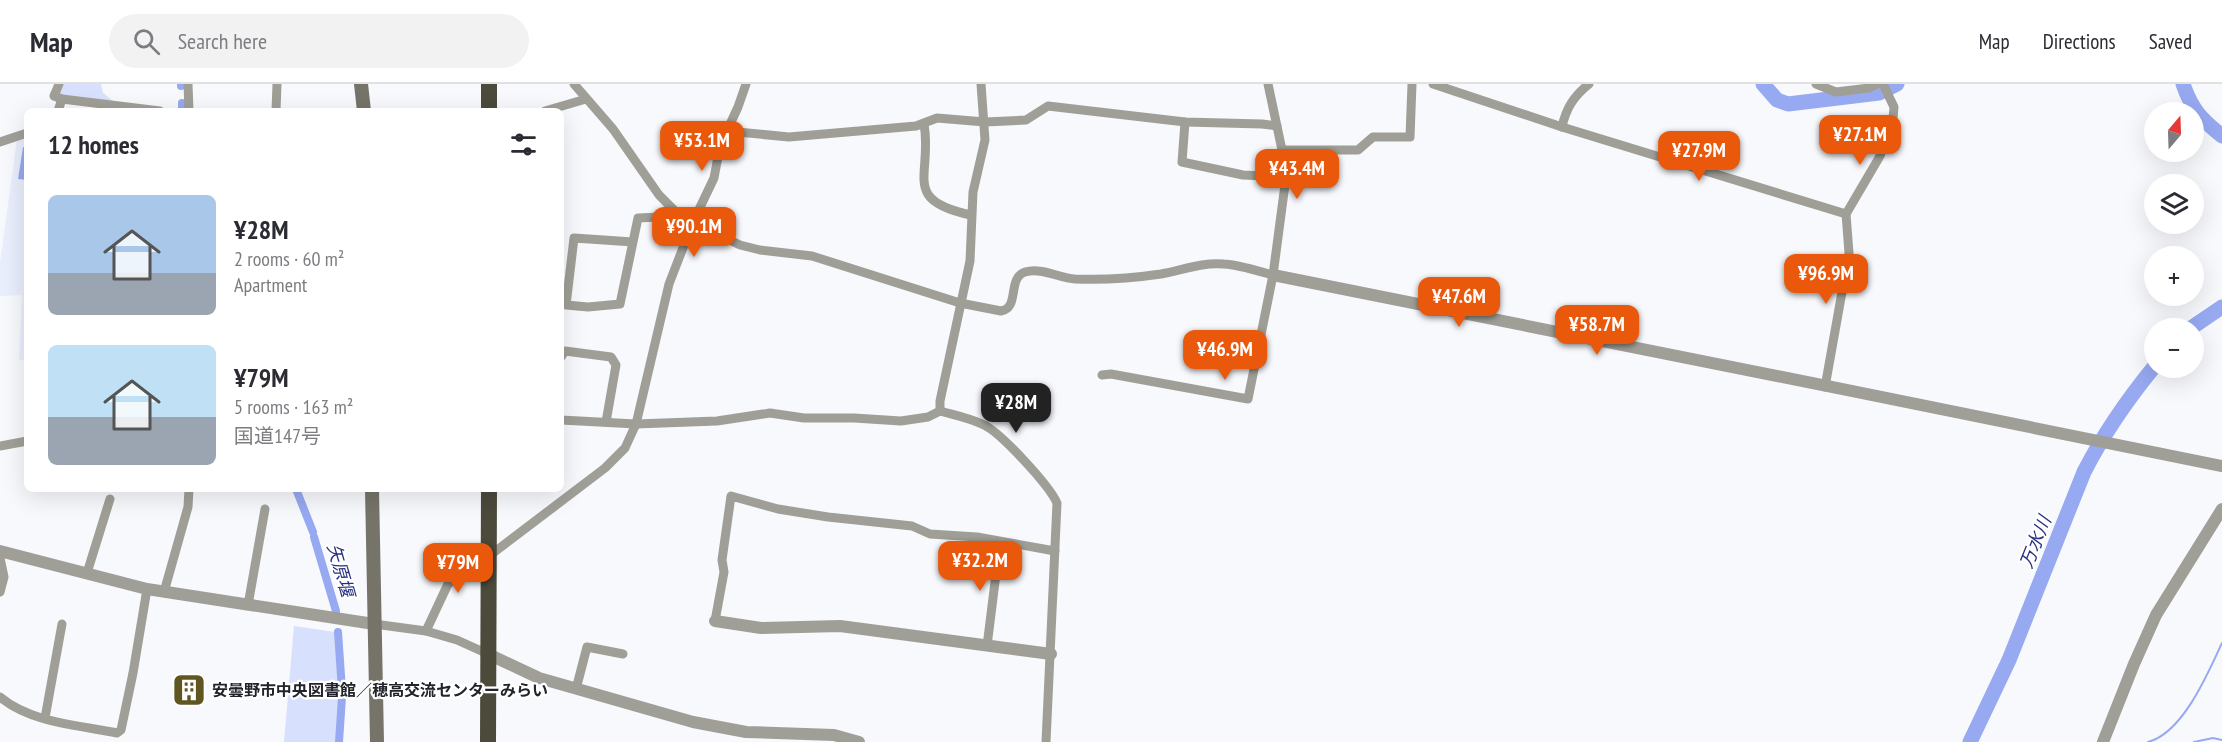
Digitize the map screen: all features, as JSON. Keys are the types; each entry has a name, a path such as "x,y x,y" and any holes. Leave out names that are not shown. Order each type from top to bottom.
{"highway":[{"path":"489,84 489,108"},
{"path":"488,742 489,492"}],"main road":[{"path":"361,84 364,108"},
{"path":"372,492 377,742"}],"street":[{"path":"59,84 54,96 63,99 136,108"},
{"path":"188,84 189,108"},
{"path":"276,108 277,84"},
{"path":"574,84 613,129 659,195 680,216 740,245 760,250 812,256 960,303 1001,311 1007,310 1017,279 1028,271 1072,279 1162,273 1202,264 1226,264 2222,466"},
{"path":"426,631 448,584 488,557 605,468 625,448 636,424 669,284 693,222 714,178 720,146 746,84"},
{"path":"940,411 940,401 970,261 973,192 985,140 981,84"},
{"path":"1102,375 1111,374 1248,399 1273,275 1286,177 1268,84"},
{"path":"1282,150 1358,150 1373,137 1410,137 1412,84"},
{"path":"1433,84 1562,127 1846,214"},
{"path":"1562,127 1565,113 1575,95 1589,84"},
{"path":"1816,84 1836,92 1869,88 1881,84 1894,111 1891,129 1870,176 1846,214 1849,253 1825,387"},
{"path":"59,108 63,99"},
{"path":"554,108 586,99"},
{"path":"727,131 789,137 916,126 937,118 985,122 1026,120 1048,106 1185,122 1277,126"},
{"path":"1185,122 1182,162 1243,176 1286,177"},
{"path":"924,123 925,187 928,196 951,211 971,215"},
{"path":"0,142 24,134"},
{"path":"633,242 574,238 566,305 588,307 620,304 633,242 638,218 680,216"},
{"path":"564,353 566,351 611,357 616,365 606,422"},
{"path":"564,420 636,424 717,421 770,413 804,418 908,420 928,417 940,411 985,425 997,433 1057,502 1046,742"},
{"path":"0,446 24,442"},
{"path":"164,592 188,507 189,492"},
{"path":"1051,654 840,626 762,628 715,621 724,572 722,560 731,496 778,509 828,517 912,525 930,534 977,537 1055,551"},
{"path":"87,573 110,499"},
{"path":"248,605 265,509"},
{"path":"2103,742 2156,615 2222,509"},
{"path":"987,646 1000,542"},
{"path":"0,551 147,589 426,631 457,640 539,678 693,722 746,732 834,735 858,742"},
{"path":"0,558 4,577 0,592"},
{"path":"0,697 12,707 45,718 117,733 121,730 133,674 147,589"},
{"path":"45,718 62,624"},
{"path":"576,689 587,647 623,654"}],"shaded area":[{"path":"62,84 101,84 103,93 113,101 70,97 58,93"},
{"path":"24,136 24,361 19,360 22,295 0,296 0,263 17,139"},
{"path":"294,626 335,632 340,684 336,742 284,742"}],"water":[{"path":"23,147 24,180 18,179"}],"waterway":[{"path":"1763,84 1777,100 1788,104 1879,93 1897,84"},
{"path":"2183,84 2198,113 2222,136"},
{"name":"矢原堰","path":"182,103 182,108"},
{"name":"万水川","path":"2204,319 2222,307"},
{"name":"万水川","path":"1970,742 2009,660 2084,472 2116,418 2145,378"},
{"name":"矢原堰","path":"297,492 313,532"},
{"name":"矢原堰","path":"314,537 336,611"},
{"name":"矢原堰","path":"338,632 342,690"},
{"path":"2148,742 2161,736 2183,715 2202,685 2222,643"},
{"name":"矢原堰","path":"339,742 342,697"},
{"path":"2194,742 2213,738 2222,740"}],"place":[{"name":"安曇野市中央図書館／穂高交流センターみらい","path":"189,690"}]}
